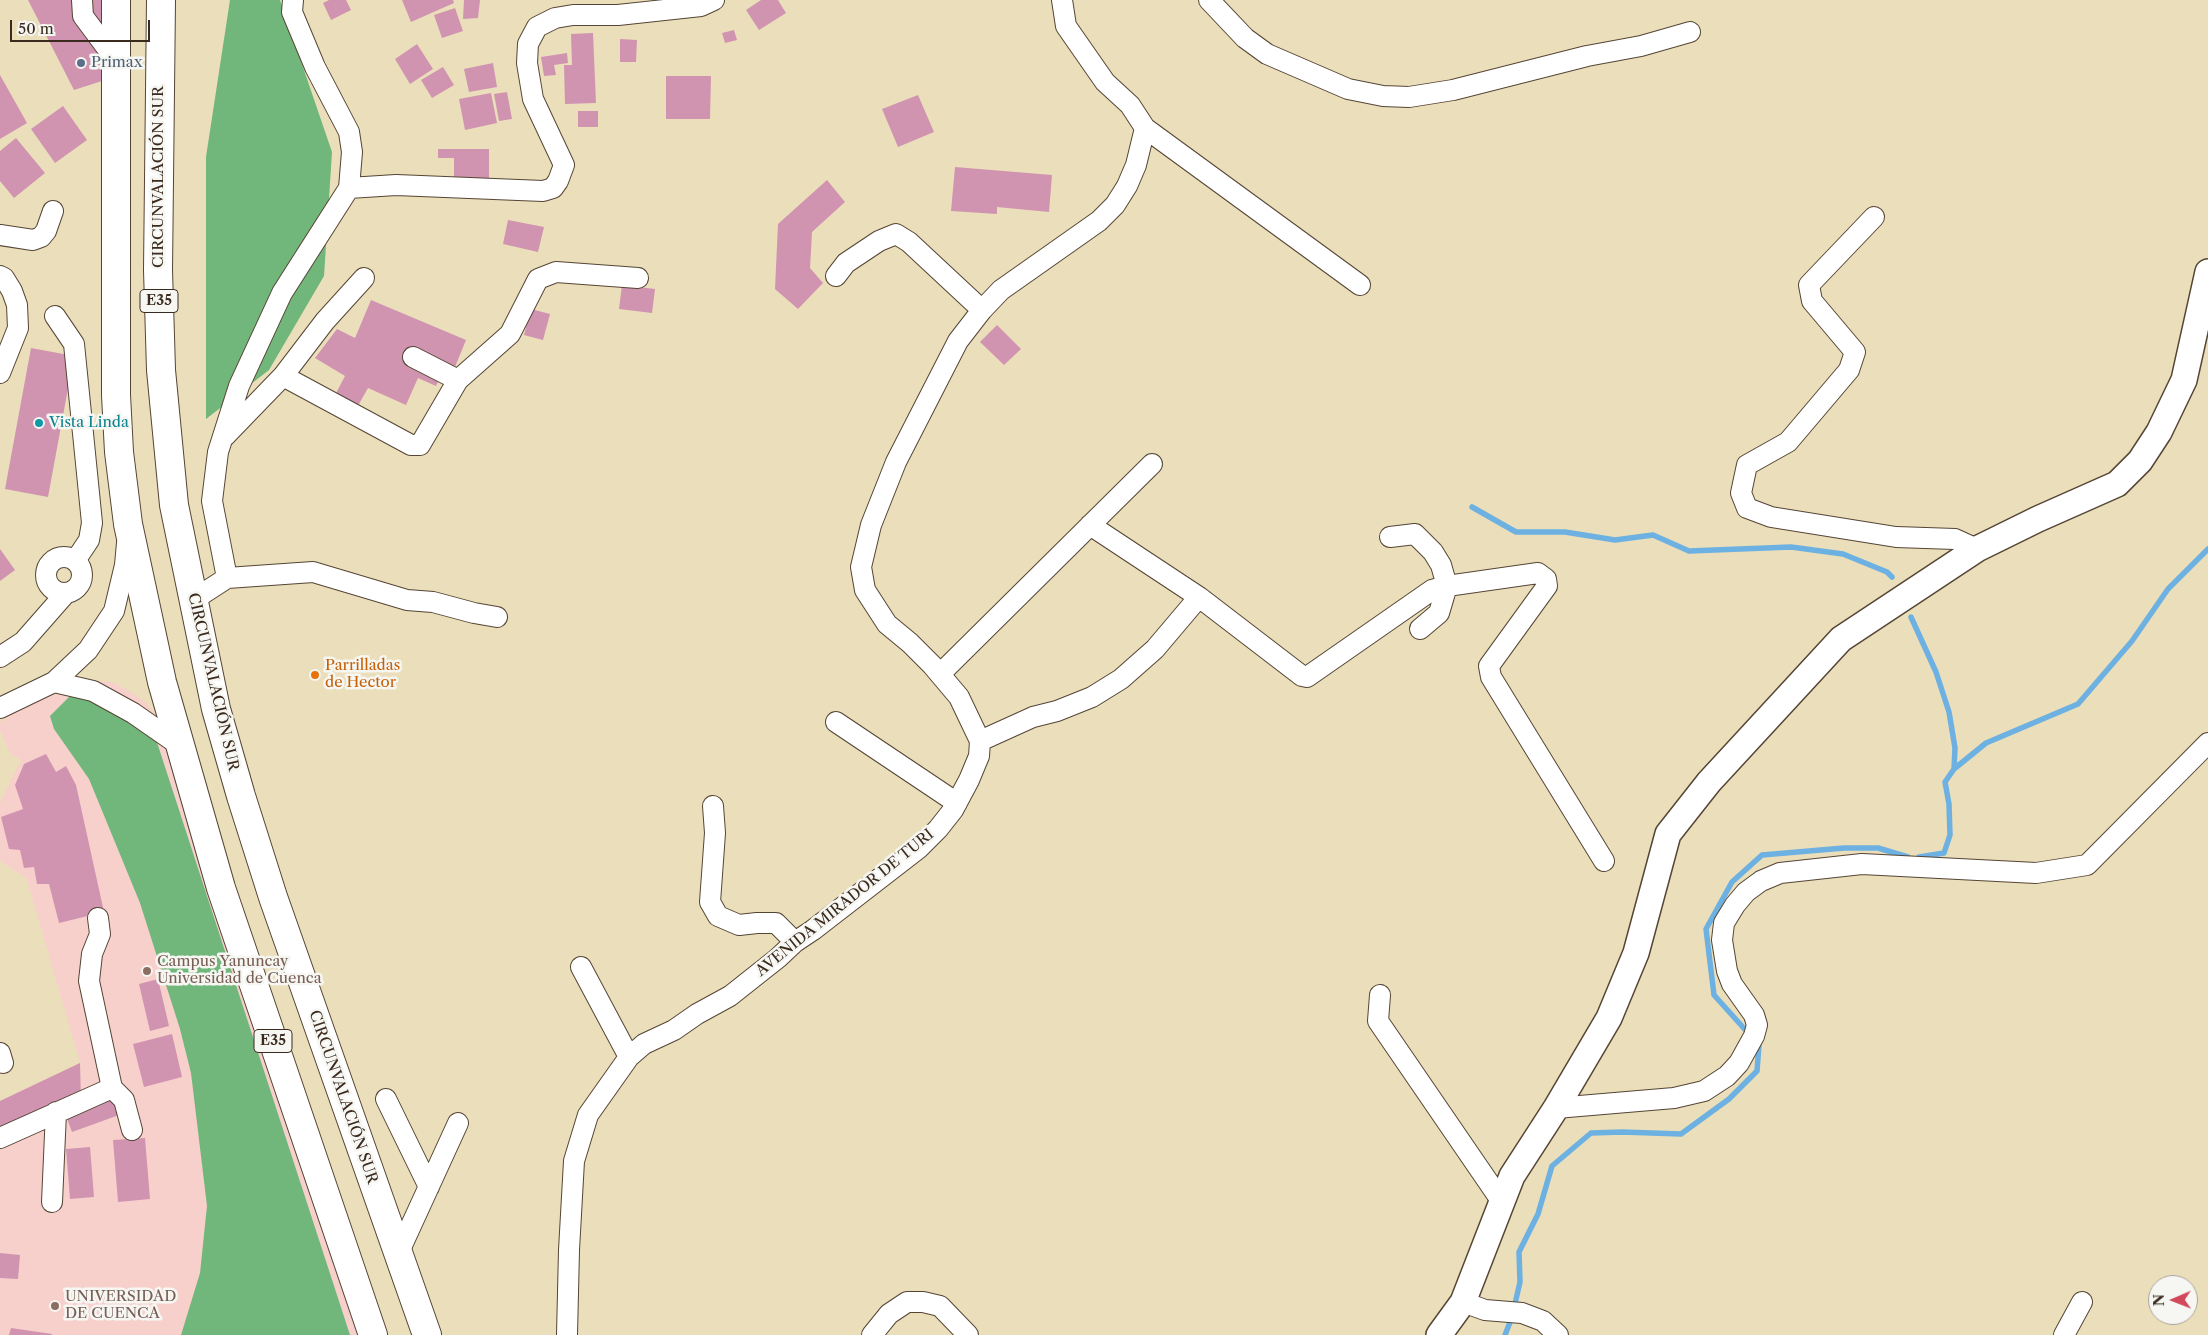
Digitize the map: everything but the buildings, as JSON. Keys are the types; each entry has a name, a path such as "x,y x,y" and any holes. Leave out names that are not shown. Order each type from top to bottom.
{"highway":[{"name":"E35","path":"116,0 116,395 119,452 128,524 160,673 221,888 373,1335"},
{"name":"CIRCUNVALACIÓN SUR","path":"161,0 158,270 161,370 174,505 216,709 241,796 273,897 426,1335"}],"main road":[{"path":"1440,1335 1463,1302 1512,1176 1556,1108 1610,1018 1636,953 1668,834 1709,782 1842,639 1977,549 2116,484 2140,461 2159,432 2184,380 2208,272"}],"street":[{"path":"82,0 83,16 115,60"},
{"path":"227,578 212,501 218,452 222,439 239,386 282,293 349,188 352,152 349,132 315,67 292,12 293,0"},
{"path":"349,188 396,185 543,191 553,188 564,165 533,99 527,63 528,44 537,27 555,18 573,15 618,15 701,6 714,0"},
{"path":"1210,0 1245,38 1267,54 1348,90 1383,96 1409,97 1453,90 1578,58 1641,46 1690,32"},
{"path":"1063,2 1066,26 1106,82 1130,105 1145,128 1360,285"},
{"path":"1145,128 1136,165 1127,186 1115,205 1099,221 1001,290 982,310 958,341 896,462 871,525 861,567 865,590 887,624 910,643 959,697 980,741 1033,718 1092,697 1120,679 1154,649 1199,597"},
{"path":"0,235 34,240 42,237 53,211"},
{"path":"1874,218 1809,285 1812,301 1855,352 1849,370 1788,442 1747,465 1741,492 1747,508 1771,517 1896,537 1954,539 1977,549"},
{"path":"836,276 846,263 879,241 896,234 909,242 982,310"},
{"path":"283,376 412,445 420,445 458,380 510,334 538,279 556,272 638,278"},
{"path":"0,276 4,278 12,291 17,305 18,328 0,373"},
{"path":"222,439 283,376 325,322 364,278"},
{"path":"55,316 74,344 92,523 89,540 75,561"},
{"path":"413,357 458,380"},
{"path":"940,674 1152,464"},
{"path":"0,708 54,682 88,650 114,611 125,564 128,524"},
{"path":"1090,525 1199,597 1302,676 1312,674 1432,590 1447,586 1538,573 1546,579 1547,586 1489,666 1490,677 1604,860"},
{"path":"1390,538 1415,534 1433,552 1441,565 1447,586 1439,613 1420,629"},
{"path":"0,658 23,642 66,593 72,591 81,580 82,574 75,561 62,557 50,564 46,577 52,589 66,593"},
{"path":"194,600 227,578 313,572 407,600 433,602 497,617"},
{"path":"54,682 93,691 133,713 179,745"},
{"path":"836,722 957,803"},
{"name":"AVENIDA MIRADOR DE TURI","path":"568,1335 569,1250 574,1161 588,1115 617,1077 629,1057 644,1044 674,1030 697,1014 730,996 795,942 919,848 938,829 957,803 970,780 979,756 980,741"},
{"path":"1556,1108 1674,1098 1704,1091 1727,1076 1741,1060 1754,1036 1756,1025 1754,1015 1732,984 1727,971 1722,940 1724,923 1746,892 1761,881 1780,873 1862,864 2036,873 2087,865 2208,743"},
{"path":"714,806 710,902 718,916 739,925 776,923 795,942"},
{"path":"98,918 100,934 92,954 89,981 112,1088 124,1100 132,1130"},
{"path":"581,967 629,1057"},
{"path":"1380,995 1378,1020 1502,1202"},
{"path":"0,1138 112,1088"},
{"path":"386,1099 429,1187"},
{"path":"52,1202 56,1112"},
{"path":"398,1254 458,1123"},
{"path":"872,1335 889,1314 907,1302 923,1302 940,1306 968,1335"},
{"path":"1463,1302 1485,1310 1522,1312 1543,1320 1558,1335"},
{"path":"2064,1335 2082,1302"}],"shaded area":[{"name":"Campus Yanuncay Universidad de Cuenca","path":"85,680 111,682 124,688 147,703 159,721 362,1335 0,1335 0,1101 80,1063 27,879 0,861 0,803 21,760 10,753 0,730 0,722 51,690"}],"green space":[{"path":"230,0 280,0 332,152 324,276 269,370 206,419 206,157"},
{"path":"105,692 152,727 350,1335 181,1335 200,1273 207,1206 191,1073 180,1029 140,903 89,779 54,729 50,716 71,695"}],"waterway":[{"path":"1472,507 1516,532 1565,532 1615,540 1653,535 1689,551 1791,547 1843,554 1887,572 1892,577"},
{"path":"1919,857 1944,853 1950,835 1949,804 1945,782 1954,769 1986,743 2078,704 2132,641 2168,589 2208,549"},
{"path":"1911,617 1936,672 1949,712 1955,748 1954,769"},
{"path":"1749,1034 1714,995 1706,929 1732,882 1762,855 1844,848 1878,848 1908,857"},
{"path":"1514,1308 1520,1282 1519,1252 1538,1214 1552,1166 1591,1133 1681,1134 1729,1099 1757,1071 1759,1045 1756,1041"},
{"path":"1505,1335 1512,1317"}],"place":[{"name":"Primax","path":"81,63"},
{"name":"Vista Linda","path":"39,423"},
{"name":"Parrilladas de Hector","path":"315,675"},
{"name":"Campus Yanuncay Universidad de Cuenca","path":"147,971"},
{"name":"UNIVERSIDAD DE CUENCA","path":"55,1306"}]}
